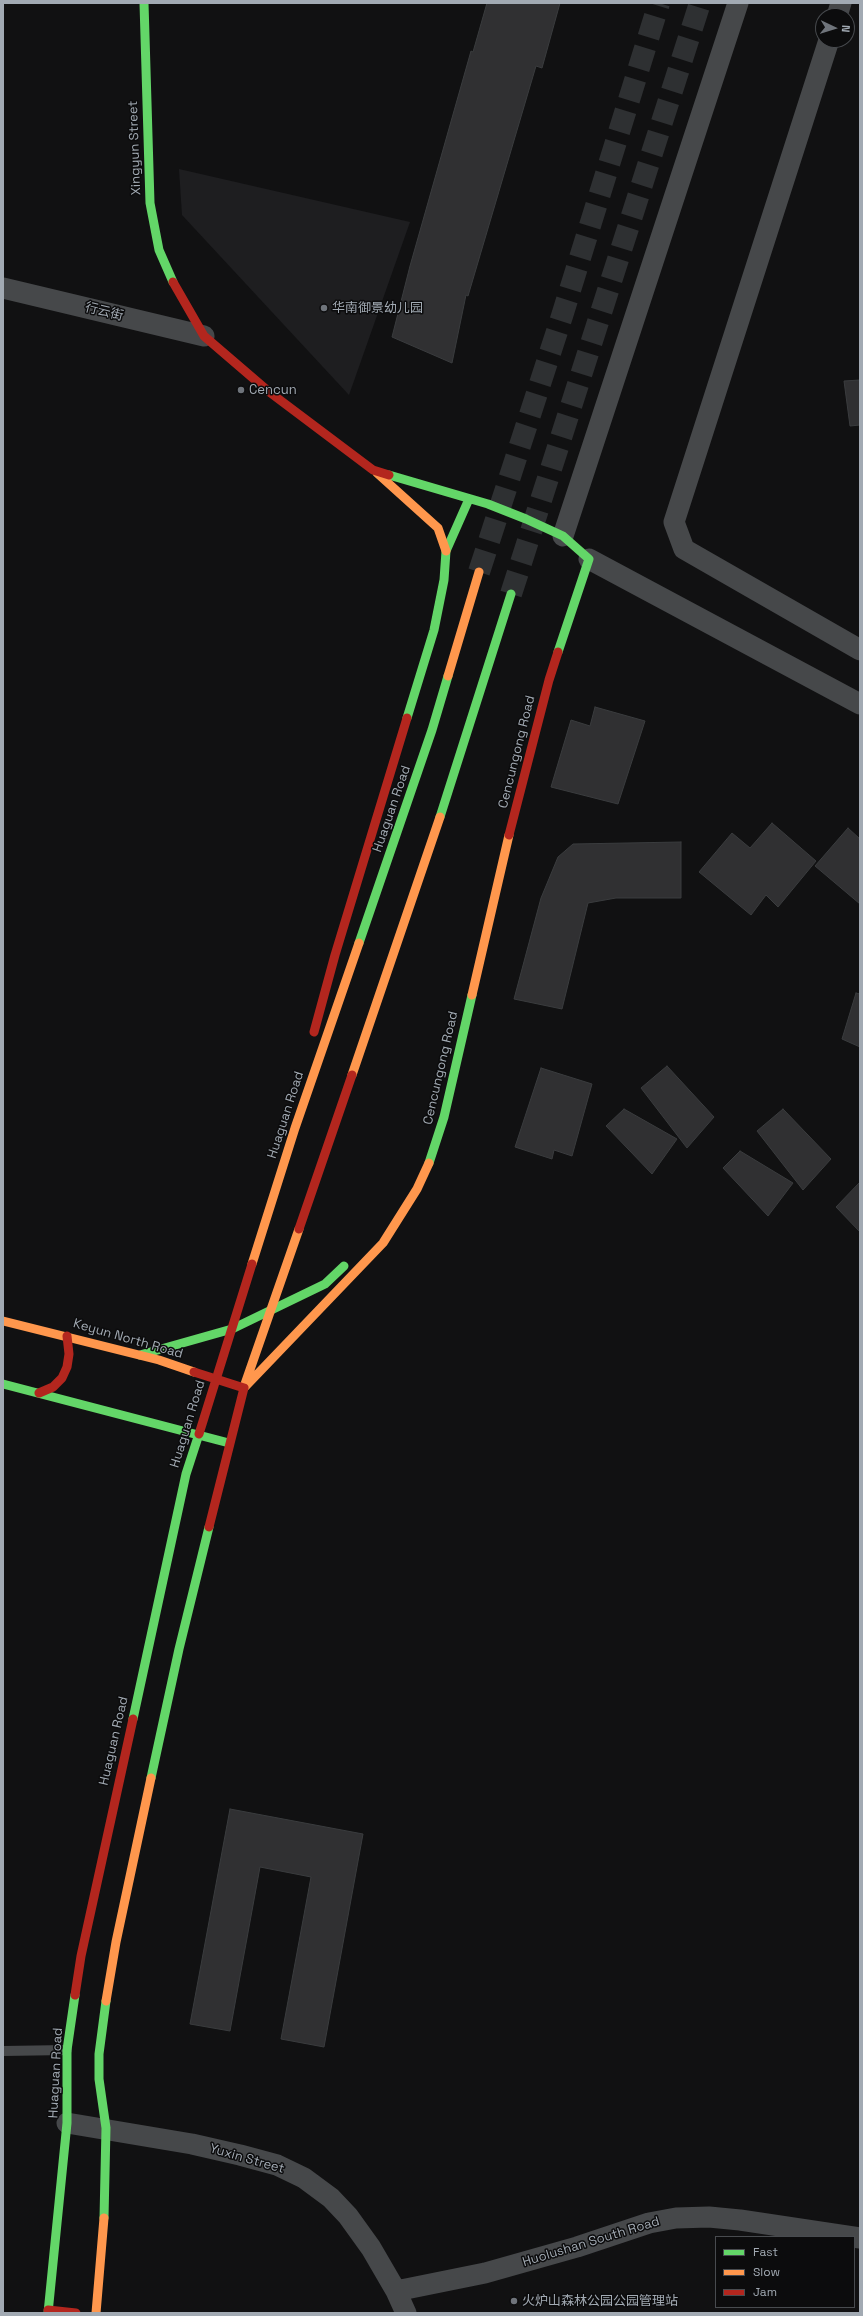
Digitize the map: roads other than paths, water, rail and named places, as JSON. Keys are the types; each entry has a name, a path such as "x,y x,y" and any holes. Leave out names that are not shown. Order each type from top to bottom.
{"street":[{"name":"Xingyun Street","path":"144,3 150,203 158,250 175,287 204,336"},
{"path":"563,536 738,3"},
{"path":"826,48 674,522 684,549 860,650"},
{"name":"行云街","path":"3,288 204,336"},
{"path":"204,336 268,391 373,470 438,528 446,551"},
{"path":"373,470 469,498 526,519 563,536 589,559 860,704"},
{"path":"312,1042 335,955 434,630 444,580 446,551 469,498"},
{"name":"Cencungong Road","path":"244,1388 382,1243 417,1189 431,1158 444,1117 502,864 549,680 589,559"},
{"name":"Huaguan Road","path":"48,2312 67,2123 67,2050 81,1956 186,1474 287,1153 432,730 479,572"},
{"path":"96,2313 106,2189 106,2128 99,2079 99,2054 116,1942 179,1649 229,1443 244,1388 419,884 510,594"},
{"path":"287,1153 302,1079"},
{"path":"377,1234 431,1158"},
{"path":"140,1355 232,1329 324,1284 353,1258"},
{"name":"Keyun North Road","path":"3,1320 140,1355 244,1388"},
{"path":"39,1393 57,1383 67,1367 70,1354 67,1336"},
{"path":"3,1384 229,1443"},
{"name":"Yuxin Street","path":"67,2123 106,2128 240,2155 277,2165 304,2178 331,2198 348,2216 371,2248 396,2291 406,2313"},
{"name":"Huolushan South Road","path":"396,2291 485,2273 577,2247 649,2223 676,2218 709,2217 740,2220 847,2236"},
{"path":"48,2312 76,2313"}],"lane":[{"path":"3,2051 67,2050"}],"tunnel":[{"path":"479,572 562,316 659,3"},
{"path":"511,594 700,3"}],"place":[{"name":"华南御景幼儿园","path":"324,308"},
{"name":"Cencun","path":"241,390"},
{"name":"火炉山森林公园公园管理站","path":"514,2301"}]}
